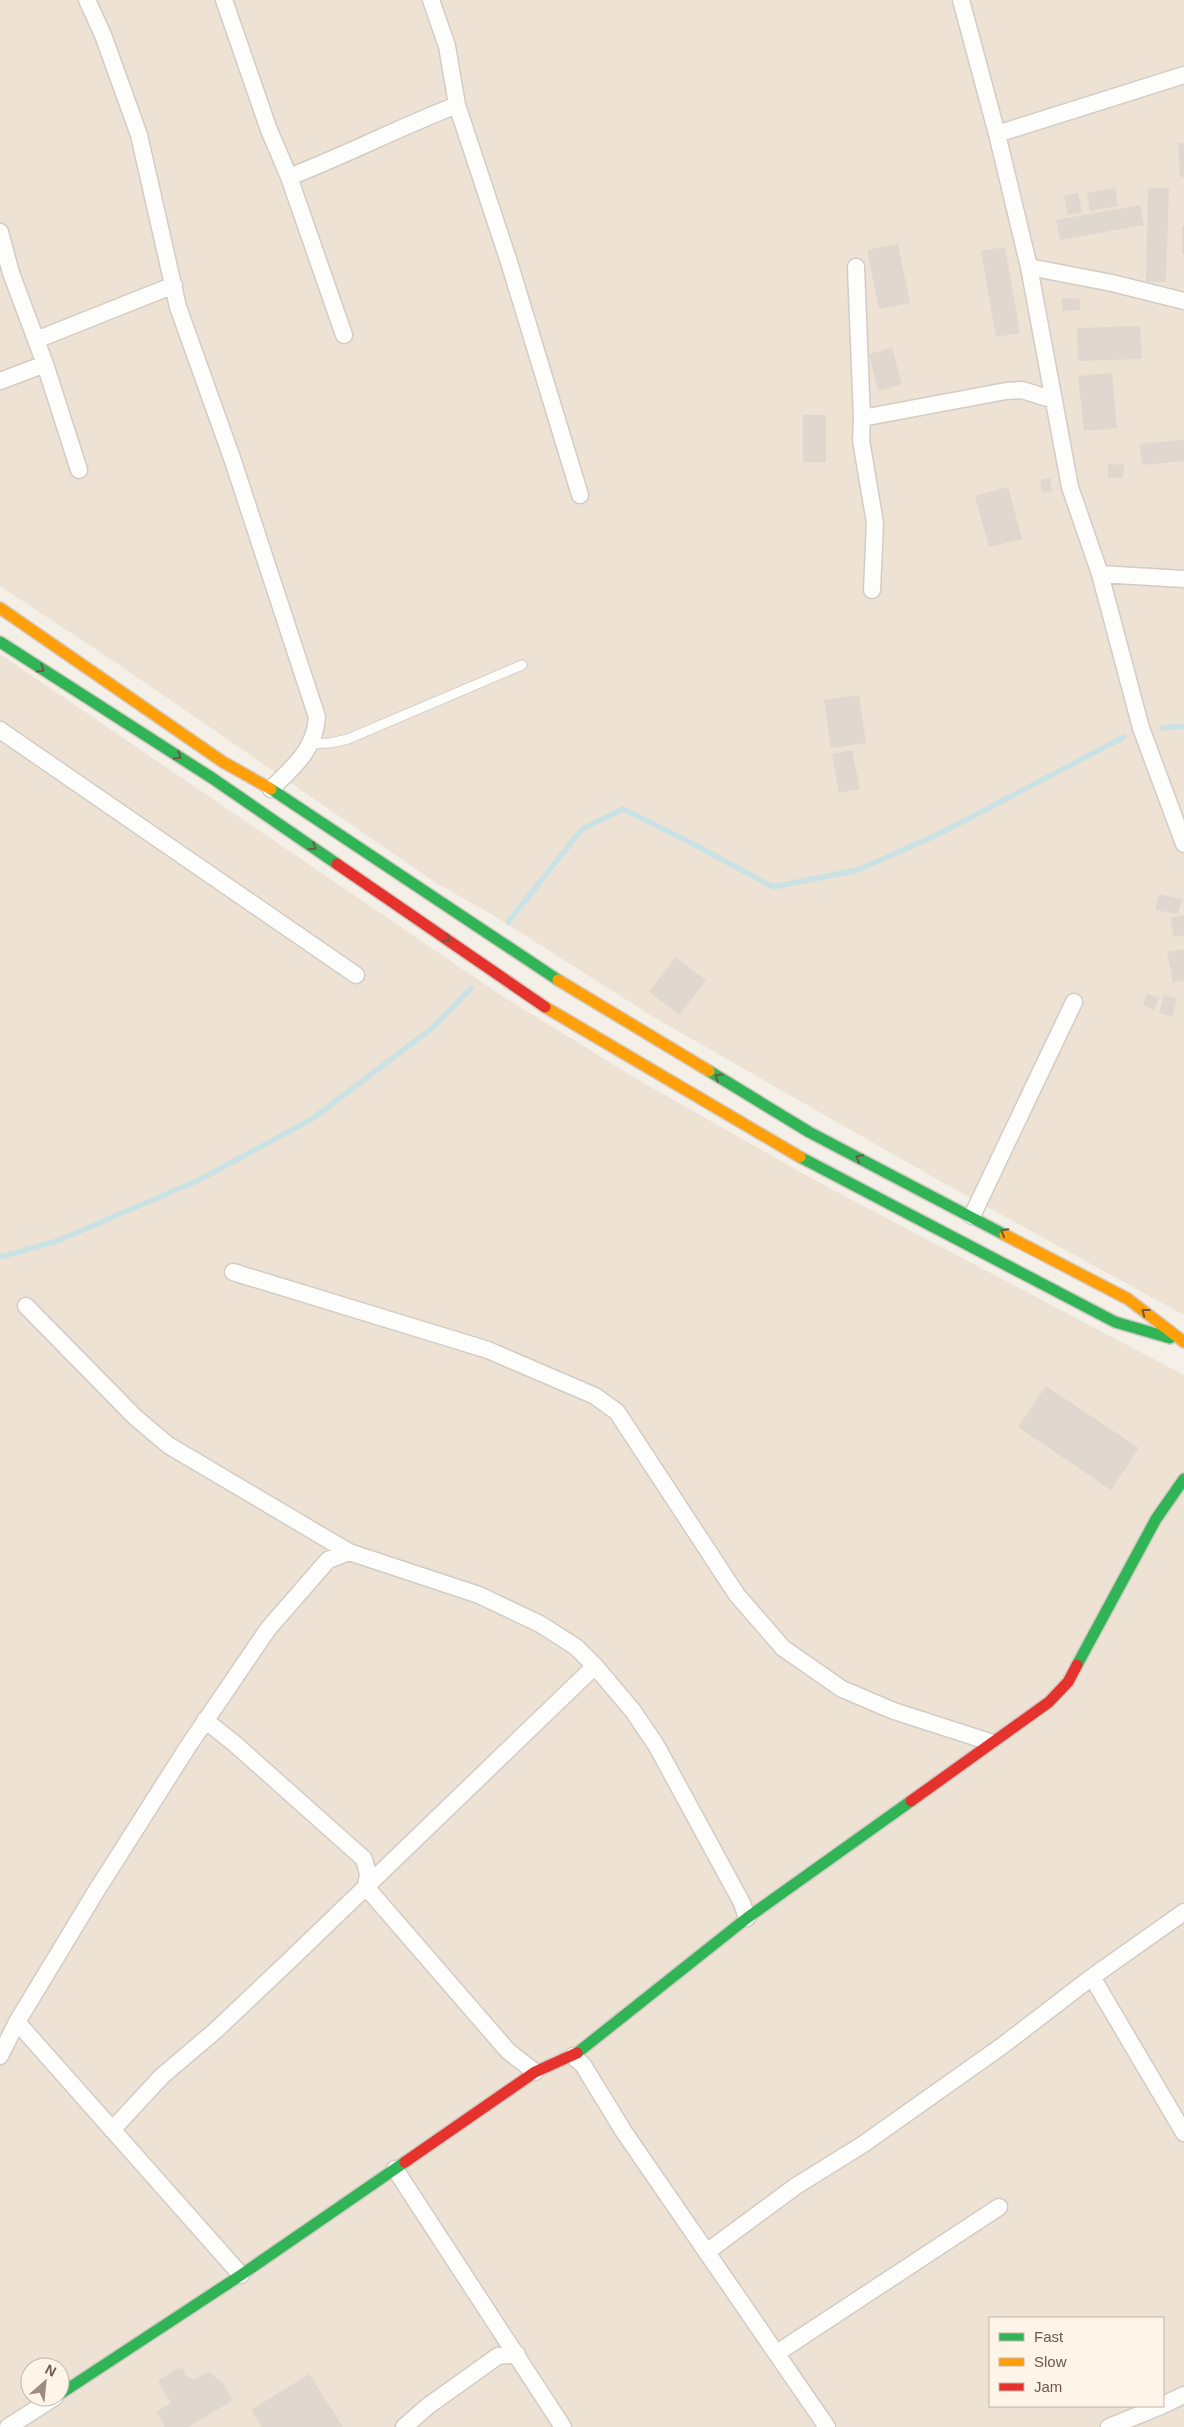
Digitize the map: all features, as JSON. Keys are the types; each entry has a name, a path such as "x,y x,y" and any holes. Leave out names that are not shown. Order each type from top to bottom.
{"street":[{"path":"87,0 103,35 139,135 178,307 232,458 313,699 317,717 316,731 311,744 301,759 271,789"},
{"path":"224,0 269,130 289,177 344,335"},
{"path":"431,0 447,46 457,105 509,262 580,495"},
{"path":"961,0 997,134 1029,267 1070,487 1100,574 1141,728 1184,844"},
{"path":"997,134 1184,76"},
{"path":"289,177 338,158 424,118 457,105"},
{"path":"0,232 11,273 45,364 79,470"},
{"path":"856,267 862,418 861,440 875,522 872,590"},
{"path":"1029,267 1112,283 1184,302"},
{"path":"36,340 174,286"},
{"path":"0,381 45,364"},
{"path":"862,418 1006,390 1022,390 1054,400"},
{"path":"1100,574 1184,579"},
{"path":"0,608 223,762 271,789 570,987 809,1132 1128,1299 1184,1341"},
{"path":"0,642 212,778 553,1011 796,1154 960,1242 1115,1322 1184,1341"},
{"path":"0,730 356,975"},
{"path":"972,1216 1074,1002"},
{"path":"233,1272 488,1350 596,1396 617,1412 737,1595 783,1648 842,1689 894,1711 990,1742"},
{"path":"26,1306 135,1417 168,1445 349,1552 428,1577 479,1596 540,1624 576,1647 596,1666 633,1711 656,1745 742,1903 747,1918"},
{"path":"70,2387 241,2276 535,2072 573,2056 747,1918 990,1742 1049,1702 1068,1682 1156,1518 1184,1479"},
{"path":"0,2056 17,2022 95,1893 205,1720 268,1629 328,1560 349,1552"},
{"path":"112,2130 162,2076 215,2031 596,1666"},
{"path":"205,1720 235,1744 364,1859 368,1874 366,1887 508,2050 535,2072"},
{"path":"708,2251 796,2186 862,2145 1002,2046 1092,1977 1184,1912"},
{"path":"1092,1977 1184,2132"},
{"path":"17,2022 241,2276"},
{"path":"573,2056 583,2065 624,2132 708,2251 827,2427"},
{"path":"395,2170 564,2427"},
{"path":"777,2353 999,2207"},
{"path":"404,2427 428,2406 498,2356 517,2354"},
{"path":"1164,2404 1184,2395"},
{"path":"8,2427 39,2407"},
{"path":"1109,2427 1157,2407"}],"lane":[{"path":"311,744 330,743 348,739 522,665"}],"shaded area":[{"path":"0,0 1184,0 1184,1315 940,1181 655,1018 493,915 436,883 115,662 0,586"},
{"path":"0,654 499,994 640,1081 820,1183 1184,1375 1184,2427 0,2427"}],"building":[{"path":"1178,143 1184,143 1184,177 1180,177"},
{"path":"1115,188 1118,206 1090,211 1087,193"},
{"path":"1148,188 1169,188 1166,282 1146,282"},
{"path":"1078,193 1082,212 1068,215 1064,196"},
{"path":"1140,205 1144,225 1060,240 1056,220"},
{"path":"1182,226 1184,226 1184,254 1182,254"},
{"path":"898,244 910,303 879,309 867,250"},
{"path":"1005,247 1020,333 996,337 981,251"},
{"path":"1062,298 1080,299 1080,310 1062,311"},
{"path":"1140,326 1142,359 1078,361 1077,328"},
{"path":"892,348 902,384 878,391 869,354"},
{"path":"1112,373 1117,428 1084,431 1078,376"},
{"path":"803,415 826,415 826,462 803,462"},
{"path":"1184,440 1184,461 1142,465 1140,444"},
{"path":"1108,464 1124,465 1123,478 1108,477"},
{"path":"1050,478 1052,491 1042,493 1040,480"},
{"path":"1008,487 1022,539 989,547 975,496"},
{"path":"859,695 866,743 831,748 824,700"},
{"path":"852,750 860,789 839,793 832,754"},
{"path":"1159,894 1182,899 1178,914 1155,910"},
{"path":"1184,915 1184,935 1174,937 1170,918"},
{"path":"1184,949 1184,980 1173,982 1167,952"},
{"path":"676,957 706,980 679,1015 649,992"},
{"path":"1147,994 1159,998 1154,1010 1143,1005"},
{"path":"1164,995 1177,999 1172,1017 1159,1013"},
{"path":"1046,1386 1139,1448 1111,1490 1018,1427"},
{"path":"183,2368 185,2375 193,2380 208,2372 223,2383 233,2400 188,2427 165,2427 156,2412 171,2403 158,2381 176,2369"},
{"path":"309,2374 343,2427 262,2427 251,2410"}],"waterway":[{"path":"1162,728 1184,726"},
{"path":"508,922 582,829 623,809 773,887 858,870 939,834 1124,737"},
{"path":"0,1257 57,1241 199,1180 312,1119 431,1029 471,988"}],"traffic: fast":[{"path":"0,642 212,778 337,864"},
{"path":"271,789 558,980"},
{"path":"709,1071 809,1132 1005,1235"},
{"path":"800,1157 1115,1322 1170,1338"},
{"path":"1077,1665 1156,1519 1184,1479"},
{"path":"577,2053 747,1918 911,1801"},
{"path":"70,2387 241,2275 405,2162"}],"traffic: slow":[{"path":"0,608 223,762 271,789"},
{"path":"558,980 709,1071"},
{"path":"545,1007 800,1157"},
{"path":"1005,1235 1128,1299 1184,1342"}],"traffic: jam":[{"path":"337,864 545,1007"},
{"path":"911,1801 1049,1702 1068,1682 1077,1665"},
{"path":"405,2162 535,2072 577,2053"}]}
